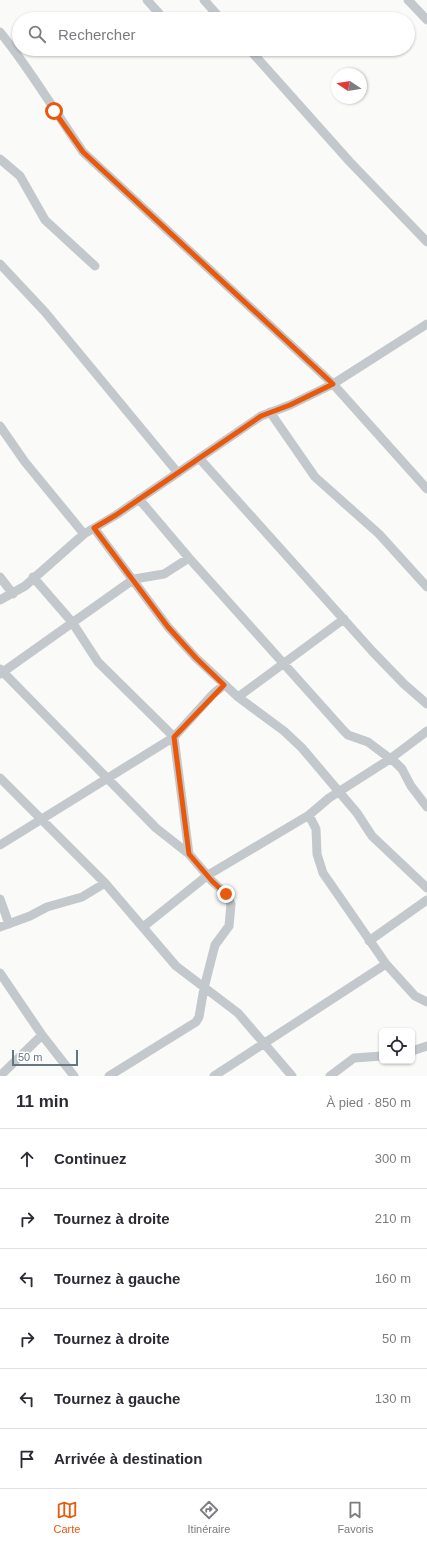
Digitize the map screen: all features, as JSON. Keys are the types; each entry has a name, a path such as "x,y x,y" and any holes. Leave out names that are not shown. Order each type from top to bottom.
{"street":[{"path":"147,0 158,12"},
{"path":"204,0 215,12"},
{"path":"408,0 427,20"},
{"path":"0,32 12,47"},
{"path":"19,56 54,111 83,152 333,384 427,489"},
{"path":"255,56 350,162 427,242"},
{"path":"0,159 20,176 45,220 95,266"},
{"path":"0,264 45,312 178,473"},
{"path":"0,600 14,594 84,534 178,473 261,416 333,384 427,324"},
{"path":"270,412 315,477 378,534 427,587"},
{"path":"0,426 25,462 84,534"},
{"path":"199,458 296,568 404,684 427,704"},
{"path":"139,499 189,558 244,617 283,664 344,731 368,742 402,769 414,791 427,807"},
{"path":"94,528 134,579 168,627 196,658 238,697 284,732 297,744 340,792 357,813 372,836 427,888"},
{"path":"109,1076 196,1022 199,1017 204,988 215,946 229,926 232,911 231,904 226,894 189,854 156,828 1,671 134,579 164,574 189,558"},
{"path":"0,577 14,594"},
{"path":"33,577 72,622 98,662 174,737 189,854"},
{"path":"238,697 344,619"},
{"path":"0,845 41,821 174,737 224,685"},
{"path":"143,927 208,875 309,816 330,798 390,759 427,731"},
{"path":"0,778 41,821 60,836 105,883 176,966 238,1013 292,1076"},
{"path":"309,816 316,829 317,854 323,873 386,964 415,996 427,1002"},
{"path":"0,899 5,926 47,906 82,897 105,883"},
{"path":"369,941 427,900"},
{"path":"214,1076 266,1044 386,964"},
{"path":"0,973 42,1035 74,1076"},
{"path":"0,1076 42,1035"},
{"path":"415,1050 427,1046"},
{"path":"330,1076 354,1058 379,1056"}],"route":[{"path":"54,111 83,152 333,384 290,405 261,416 116,515 94,528 134,579 168,627 213,676 224,685 174,737 186,816 189,854 212,881 226,894"}]}
